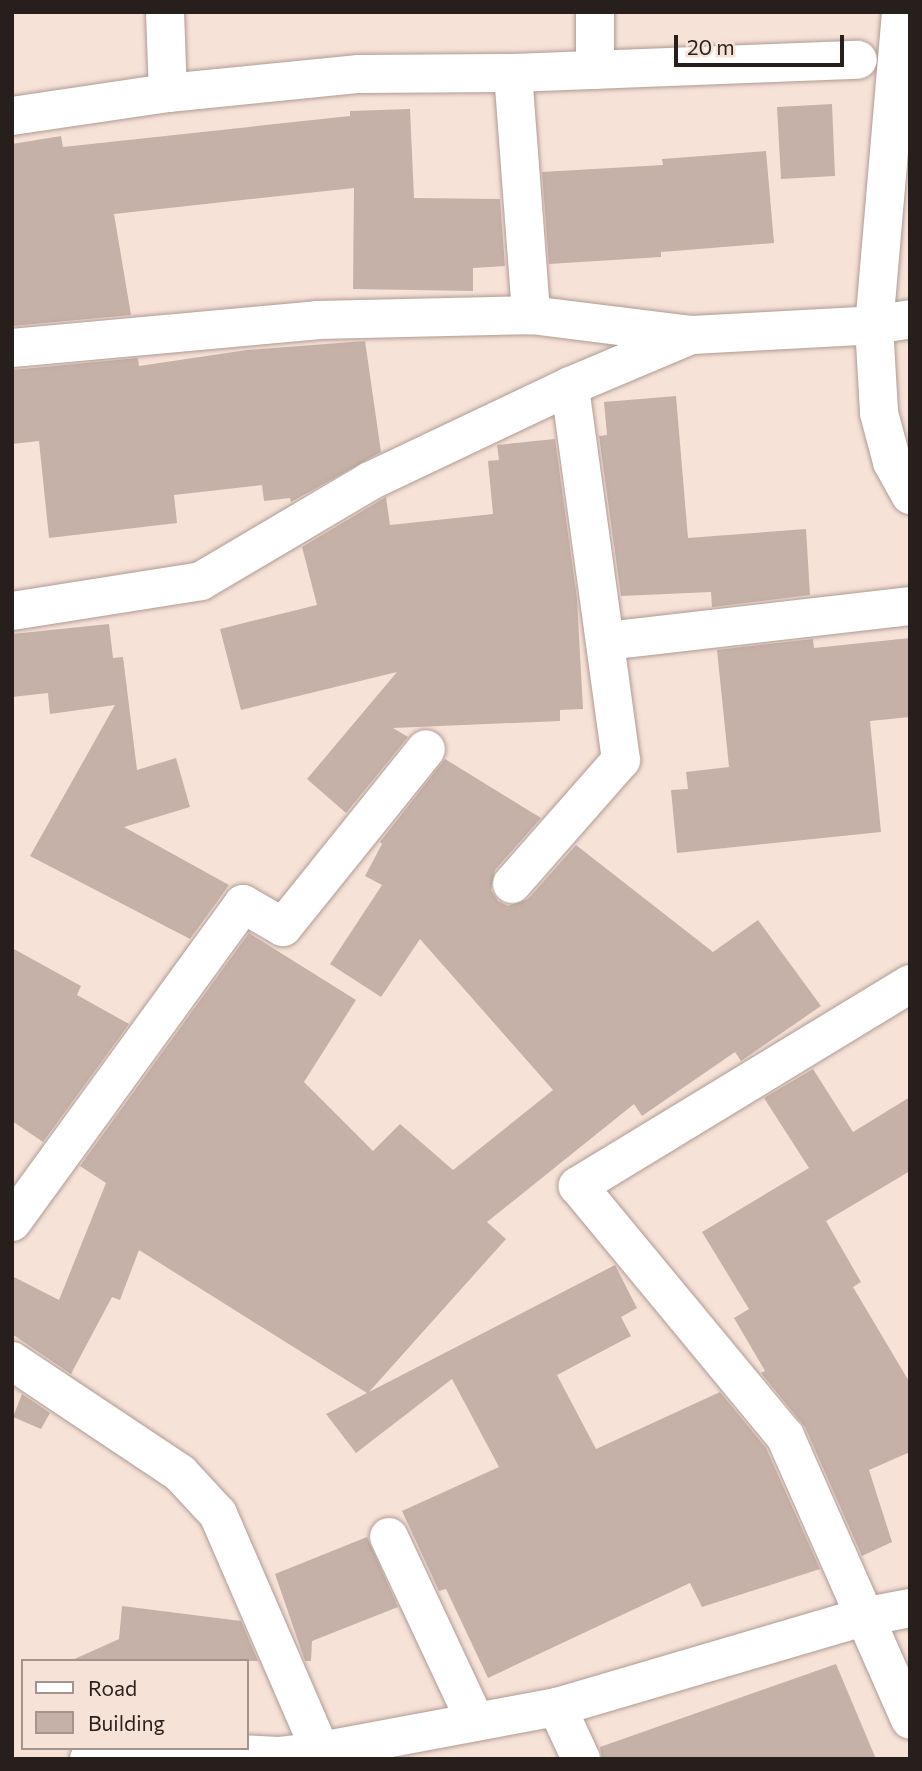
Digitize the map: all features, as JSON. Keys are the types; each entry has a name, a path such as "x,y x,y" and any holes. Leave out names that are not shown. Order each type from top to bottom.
{"street":[{"path":"165,12 167,93"},
{"path":"595,12 595,70"},
{"path":"901,12 903,69 892,322 879,413 892,462 910,495"},
{"path":"12,116 167,93 359,74 513,73 858,60"},
{"path":"513,73 531,315"},
{"path":"12,348 317,320 531,315 692,335 892,322"},
{"path":"12,611 201,581 370,481 570,386 692,335"},
{"path":"513,884 621,760 607,640 570,386"},
{"path":"607,640 910,606"},
{"path":"12,1222 243,904 283,927 426,749"},
{"path":"910,984 578,1186 785,1436 910,1720"},
{"path":"12,1362 180,1472 218,1514 322,1755"},
{"path":"389,1537 475,1721"},
{"path":"165,1750 278,1756 322,1755 475,1721 557,1707 863,1617 910,1608"},
{"path":"557,1707 581,1759"},
{"path":"89,1759 106,1750"}],"building":[{"path":"832,104 835,176 781,179 777,107"},
{"path":"410,109 414,198 500,199 505,266 473,268 473,291 353,289 354,188 114,214 131,315 12,326 12,144 61,136 63,147 350,116 350,111"},
{"path":"766,151 774,243 661,252 661,257 549,264 542,172 663,165 662,159"},
{"path":"365,341 381,452 291,502 290,498 264,501 262,485 174,495 177,523 49,538 39,441 12,444 12,370 138,358 139,366 247,350"},
{"path":"676,396 688,538 806,529 810,595 712,607 711,592 621,596 599,436 607,435 604,402"},
{"path":"555,439 577,599 583,709 560,710 560,721 393,728 408,737 346,813 307,779 397,672 241,710 220,629 317,605 302,547 386,497 390,525 493,514 488,461 499,460 497,445"},
{"path":"109,624 113,658 123,657 137,770 176,758 190,807 124,827 229,885 190,939 30,856 115,705 50,714 48,693 12,697 12,634"},
{"path":"910,638 910,717 870,721 881,832 677,853 671,790 688,789 686,772 729,767 717,650 813,639 814,648"},
{"path":"445,759 541,818 495,870 491,890 498,901 508,906 528,899 576,845 713,952 758,920 821,1006 741,1061 735,1052 642,1116 634,1104 487,1222 506,1239 369,1392 615,1265 637,1308 621,1317 631,1336 557,1375 596,1449 720,1392 766,1448 820,1569 702,1607 690,1583 488,1678 446,1589 439,1591 402,1511 499,1467 452,1379 356,1453 326,1414 367,1393 139,1250 120,1300 112,1297 71,1374 12,1334 12,1276 59,1300 106,1183 80,1166 249,933 356,1000 304,1082 373,1151 400,1124 453,1170 553,1090 420,939 381,997 330,964 382,885 365,876 382,844 380,842"},
{"path":"12,948 81,986 77,995 129,1024 43,1142 12,1121"},
{"path":"813,1069 853,1132 910,1097 910,1171 826,1221 861,1282 853,1287 910,1383 910,1452 869,1470 892,1542 862,1556 805,1427 761,1373 765,1371 734,1318 749,1309 702,1232 809,1168 764,1098"},
{"path":"22,1394 50,1413 41,1429 13,1417"},
{"path":"367,1537 398,1607 312,1641 311,1661 305,1661 275,1574"},
{"path":"122,1606 241,1621 258,1661 74,1659 119,1639"},
{"path":"836,1664 876,1759 602,1759 600,1747"}]}
